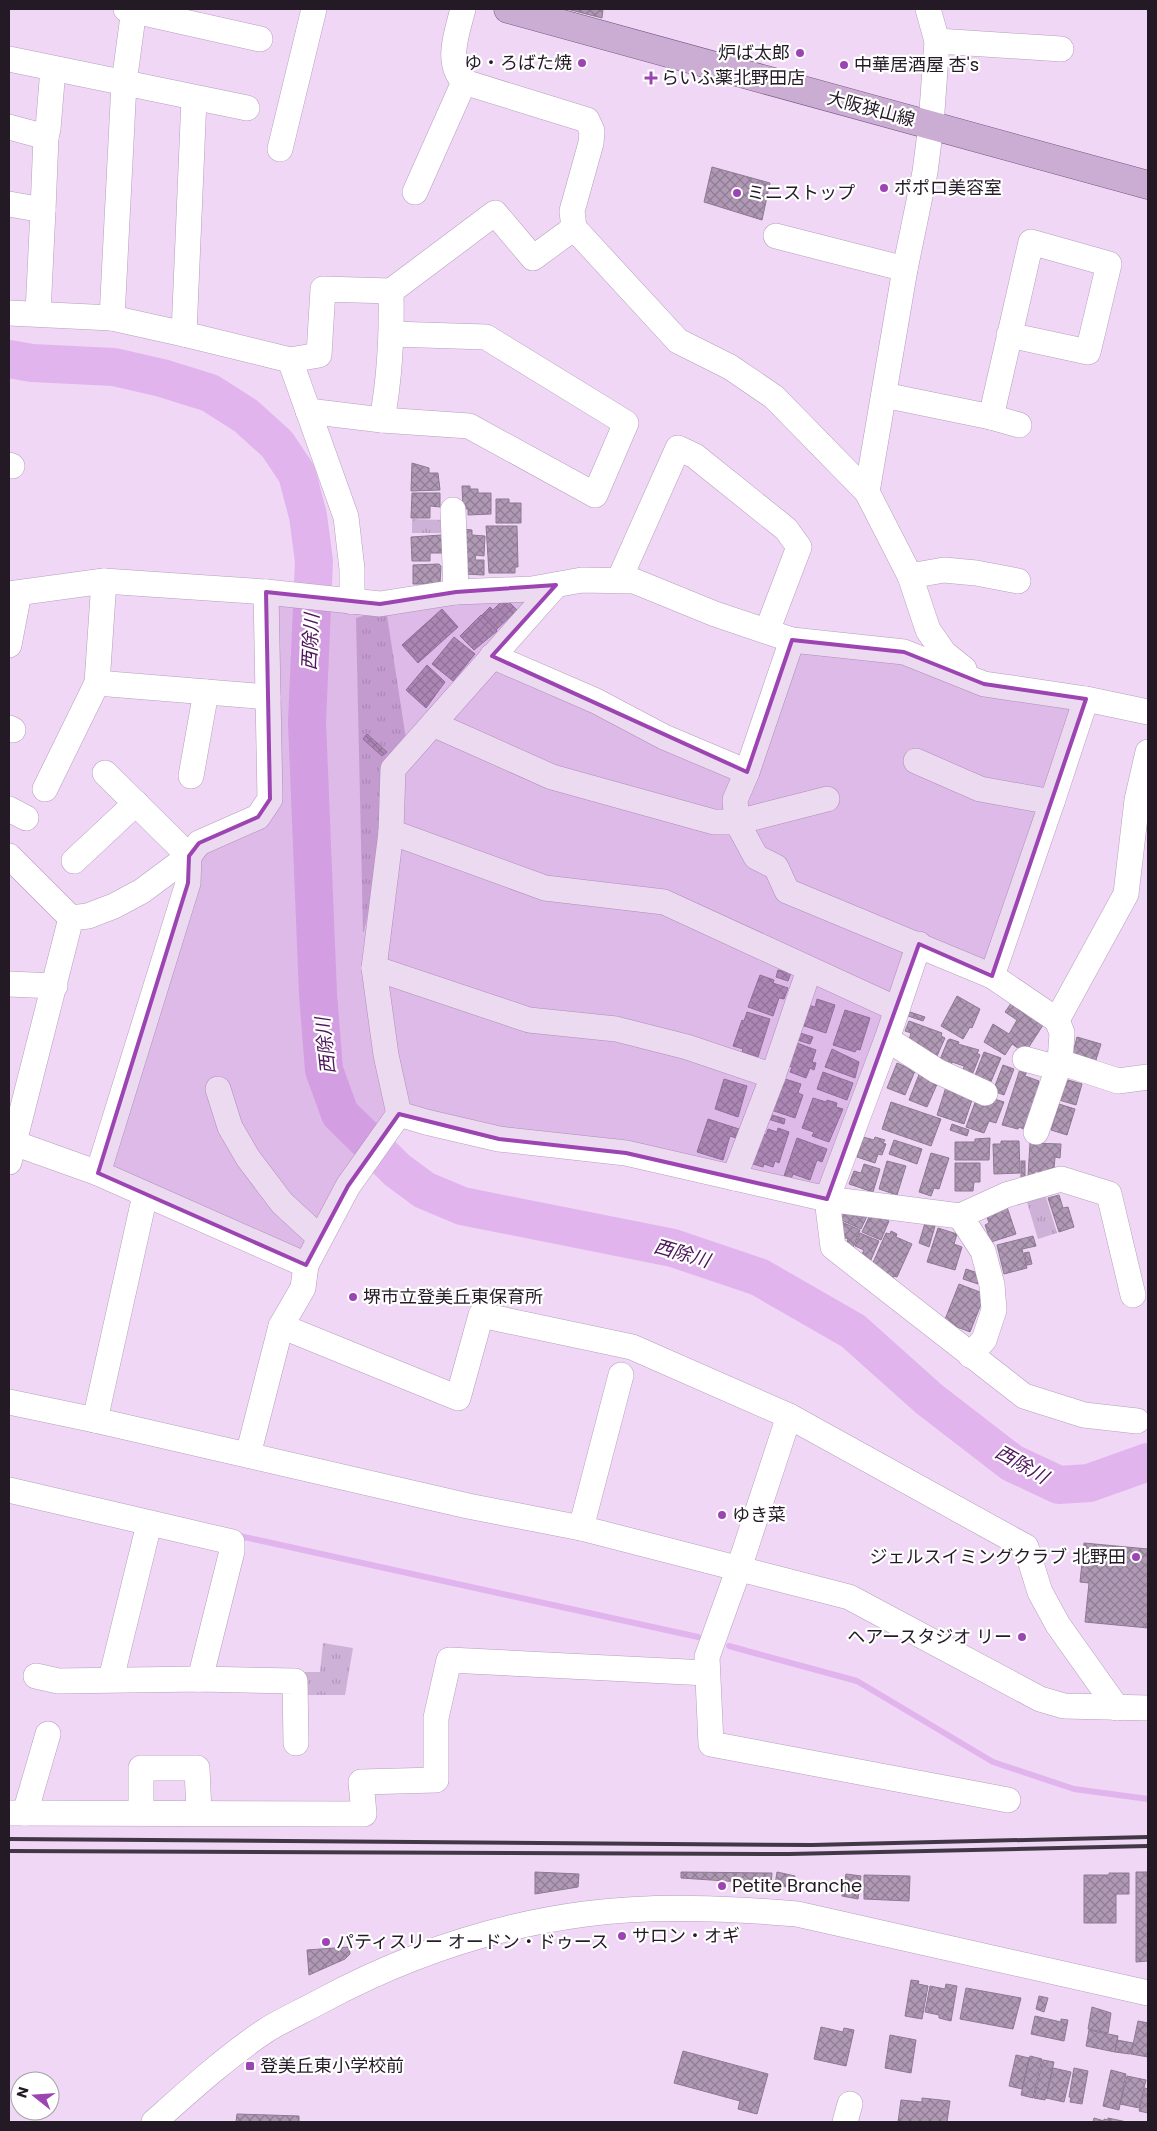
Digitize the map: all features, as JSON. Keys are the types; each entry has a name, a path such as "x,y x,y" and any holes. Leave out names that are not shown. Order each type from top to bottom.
{"main road":[{"name":"大阪狭山線","path":"508,9 1148,185"}],"street":[{"path":"112,318 124,83 131,9 260,39"},
{"path":"280,149 314,9"},
{"path":"463,9 453,48 457,74 464,82 587,120 592,131 591,143 572,211 574,228 678,341 730,367 774,397 867,492 910,576 928,630 944,653 984,684"},
{"path":"867,492 905,269 925,172 931,125 937,41 928,9"},
{"path":"937,41 1061,48"},
{"path":"9,59 247,108"},
{"path":"38,313 46,137 53,69"},
{"path":"415,192 464,82"},
{"path":"184,334 194,98"},
{"path":"9,127 46,137"},
{"path":"9,204 43,210"},
{"path":"9,313 112,318 290,360 319,355 323,290 391,291 495,214 533,258 574,228"},
{"path":"776,236 905,269"},
{"path":"991,417 1009,335 1030,242 1109,264 1088,352 1009,335"},
{"path":"382,420 388,386 392,334 391,291"},
{"path":"308,411 382,420 468,426 596,495 626,423 486,337 392,334"},
{"path":"290,360 346,517 352,569 344,601"},
{"path":"884,395 991,417 1019,425"},
{"path":"618,580 678,448 695,456 786,529 799,547 767,631"},
{"path":"453,510 456,592"},
{"path":"910,576 944,570 1018,581"},
{"path":"9,645 14,593 104,581 274,592 380,604 456,592 532,589 582,580 618,580 634,581 715,614 792,640 904,652 984,684 1086,699 1148,712"},
{"path":"45,789 97,683 104,581"},
{"path":"248,1455 281,1326 302,1288 306,1265 348,1186 397,1117 374,968 391,832 393,769 556,585"},
{"path":"71,918 88,916 114,906 142,891 189,856 199,843 258,817 270,799 268,697 274,592"},
{"path":"904,652 928,630"},
{"path":"792,640 747,772 735,800 737,822 756,857 776,867 787,891 919,944 992,976 1057,1020 1062,1034 1059,1065 1036,1132"},
{"path":"492,656 596,701 664,738 747,772"},
{"path":"97,683 268,697"},
{"path":"191,776 206,692"},
{"path":"992,976 1086,699"},
{"path":"433,724 552,777 714,822 737,822 826,799"},
{"path":"1057,1020 1126,894 1137,800 1148,752"},
{"path":"916,761 980,789 1052,802"},
{"path":"98,1173 188,883 189,856 105,772"},
{"path":"74,861 136,803"},
{"path":"391,832 545,888 664,902 897,1009"},
{"path":"9,856 71,918"},
{"path":"71,918 55,986 17,1103 11,1152 98,1173 306,1265"},
{"path":"919,944 887,1038 827,1199 833,1247 1024,1396 1084,1415 1137,1421"},
{"path":"374,968 529,1020 616,1029 687,1048 773,1076"},
{"path":"734,1178 773,1076 809,970"},
{"path":"9,984 55,986"},
{"path":"887,1038 937,1071 984,1093"},
{"path":"1025,1059 1059,1065 1118,1081 1148,1077"},
{"path":"218,1089 230,1127 248,1158 282,1203 320,1238"},
{"path":"397,1117 499,1139 626,1153 827,1199 960,1216 1006,1194 1061,1178 1109,1194 1133,1295"},
{"path":"95,1420 145,1195"},
{"path":"960,1216 983,1251 992,1285 994,1310 984,1340 970,1355"},
{"path":"281,1326 458,1398 481,1315 632,1347 789,1416 1026,1547 1040,1592 1058,1625 1117,1708"},
{"path":"581,1528 621,1375"},
{"path":"9,1402 468,1506 581,1528 849,1597 1040,1699 1064,1706 1148,1708"},
{"path":"789,1416 739,1568 707,1657 711,1744 1008,1800"},
{"path":"9,1490 232,1542 232,1552 200,1679"},
{"path":"111,1679 149,1524"},
{"path":"48,1734 17,1813 364,1814 361,1782 436,1780 436,1718 449,1660 708,1673"},
{"path":"36,1676 58,1681 200,1679 295,1681 296,1743"},
{"path":"140,1813 141,1768 197,1768 200,1813"},
{"path":"154,2122 216,2068 265,2031 340,1991 405,1961 473,1938 520,1926 586,1914 660,1910 739,1910 797,1914 1148,1993"}],"highlighted area":[{"path":"556,585 492,656 747,772 792,640 904,652 984,684 1086,699 992,976 919,944 827,1199 626,1153 499,1139 399,1114 348,1186 306,1265 98,1173 188,883 189,856 199,843 258,817 270,799 266,592 380,604 456,592"}],"green space":[{"path":"412,519 444,520 444,533 412,533"},
{"path":"386,609 406,739 363,932 356,618"},
{"path":"1045,1194 1057,1233 1038,1239 1026,1199"},
{"path":"323,1643 353,1648 345,1695 304,1695 305,1672 320,1672"}],"building":[{"path":"567,9 603,9 602,18"},
{"name":"ミニストップ","path":"712,167 770,183 762,220 704,202"},
{"path":"412,463 429,468 429,473 438,473 440,490 411,491"},
{"path":"462,486 478,489 478,493 491,493 491,514 468,515 468,509 463,509"},
{"path":"412,493 440,493 440,507 430,506 430,518 411,518"},
{"path":"496,499 509,499 509,503 521,503 521,523 496,523"},
{"path":"486,526 517,526 518,567 515,567 515,573 489,573"},
{"path":"463,529 472,530 472,535 485,536 484,556 476,555 475,560 484,560 484,575 463,574"},
{"path":"442,535 442,553 430,553 430,561 412,561 411,537"},
{"path":"439,564 441,566 440,584 413,584 413,565"},
{"path":"505,598 517,610 496,630 482,615 490,607 493,610"},
{"path":"442,609 458,627 418,663 402,645"},
{"path":"481,615 497,631 474,650 460,636"},
{"path":"454,637 475,654 453,681 432,664"},
{"path":"427,665 445,682 426,708 406,690"},
{"path":"367,734 387,752 382,756 363,739"},
{"path":"778,970 791,973 788,981 776,977"},
{"path":"760,975 774,980 773,983 788,988 784,999 779,998 773,1016 748,1007"},
{"path":"957,996 980,1009 972,1028 970,1027 963,1039 941,1026"},
{"path":"817,999 835,1005 826,1033 801,1025 808,1005 815,1007"},
{"path":"1014,999 1045,1022 1025,1053 1012,1044 1005,1055 984,1042 993,1024 1009,1034 1017,1020 1005,1012"},
{"path":"845,1010 870,1018 860,1050 857,1049 855,1052 833,1045"},
{"path":"747,1012 770,1019 758,1057 742,1052 743,1049 733,1046 742,1020 744,1021"},
{"path":"910,1012 925,1017 923,1021 908,1016"},
{"path":"909,1021 942,1033 941,1036 945,1038 937,1056 918,1049 920,1044 909,1040 911,1033 905,1031"},
{"path":"797,1032 813,1037 810,1044 794,1039"},
{"path":"1077,1037 1101,1044 1095,1063 1072,1056"},
{"path":"950,1039 959,1042 958,1044 979,1050 977,1053 980,1055 972,1075 963,1071 964,1066 952,1062 951,1067 939,1062"},
{"path":"797,1043 816,1050 812,1062 816,1063 814,1070 810,1068 806,1078 790,1072 792,1067 789,1066"},
{"path":"832,1049 859,1062 855,1078 825,1067"},
{"path":"984,1052 1001,1058 990,1084 974,1078"},
{"path":"897,1063 915,1071 905,1095 887,1088"},
{"path":"1003,1065 1014,1069 1004,1095 993,1091"},
{"path":"1021,1066 1028,1069 1025,1076 1039,1081 1038,1086 1040,1087 1026,1130 1019,1127 1018,1129 1002,1125"},
{"path":"823,1072 853,1083 847,1100 817,1089"},
{"path":"920,1072 938,1082 927,1107 909,1100"},
{"path":"782,1078 801,1084 798,1093 803,1095 795,1118 771,1110"},
{"path":"724,1079 747,1086 738,1117 715,1109"},
{"path":"1068,1080 1082,1084 1076,1105 1059,1100"},
{"path":"946,1087 973,1097 964,1124 937,1115"},
{"path":"988,1097 1004,1102 996,1123 989,1121 984,1133 966,1127 976,1100"},
{"path":"813,1098 837,1103 836,1107 843,1109 829,1142 812,1136 814,1132 802,1128"},
{"path":"891,1102 941,1119 931,1146 882,1129"},
{"path":"1059,1104 1075,1109 1067,1135 1051,1130"},
{"path":"769,1114 785,1119 784,1124 768,1119"},
{"path":"708,1119 739,1129 736,1138 730,1136 723,1160 697,1152"},
{"path":"952,1124 969,1130 967,1136 950,1130"},
{"path":"778,1128 789,1132 779,1163 775,1161 773,1167 764,1164 763,1167 750,1163 760,1133 766,1135 768,1129 777,1132"},
{"path":"863,1137 874,1140 875,1137 885,1140 883,1143 886,1144 882,1155 878,1154 875,1163 857,1157"},
{"path":"797,1138 827,1149 822,1162 817,1160 810,1180 793,1174 791,1179 784,1176"},
{"path":"990,1138 989,1160 955,1160 955,1142 975,1142 975,1139"},
{"path":"894,1140 922,1149 917,1164 889,1154"},
{"path":"1001,1141 1019,1141 1020,1173 994,1174 993,1144 1001,1144"},
{"path":"1030,1143 1061,1144 1060,1158 1055,1157 1054,1169 1049,1169 1048,1172 1035,1171 1034,1176 1028,1176"},
{"path":"931,1153 949,1158 939,1189 934,1188 931,1196 919,1192"},
{"path":"887,1161 906,1166 897,1195 879,1189"},
{"path":"1021,1161 1025,1161 1025,1179 1021,1179"},
{"path":"955,1163 980,1163 980,1182 974,1182 973,1191 955,1191"},
{"path":"864,1164 880,1169 873,1192 849,1184 854,1171 861,1173"},
{"path":"1059,1195 1063,1208 1068,1207 1074,1227 1059,1232 1048,1198"},
{"path":"1006,1204 1016,1234 991,1242 985,1225 989,1223 985,1211"},
{"path":"843,1210 868,1214 861,1229 839,1219"},
{"path":"871,1213 889,1221 881,1240 862,1232"},
{"path":"842,1222 860,1230 853,1248 846,1245 848,1239 843,1237 845,1234 840,1231"},
{"path":"925,1223 935,1226 929,1247 919,1243"},
{"path":"938,1228 957,1234 954,1244 962,1247 955,1270 927,1262"},
{"path":"891,1231 897,1234 896,1237 912,1244 897,1277 894,1276 892,1280 872,1265 886,1233 890,1234"},
{"path":"860,1233 879,1241 870,1262 860,1258 864,1250 855,1246"},
{"path":"1033,1236 1036,1246 1022,1249 1027,1268 1004,1274 997,1245"},
{"path":"1029,1252 1032,1264 1027,1265 1024,1253"},
{"path":"966,1269 981,1274 978,1284 963,1279"},
{"path":"959,1284 985,1294 970,1332 944,1322"},
{"path":"1084,1543 1148,1549 1148,1628 1085,1622 1089,1583 1080,1582"},
{"path":"535,1872 579,1874 578,1887 535,1894"},
{"path":"681,1872 772,1873 771,1884 681,1878"},
{"path":"777,1872 795,1876 793,1888 775,1885"},
{"path":"1136,1872 1148,1872 1148,1961 1136,1962"},
{"path":"1109,1873 1129,1873 1129,1894 1116,1894 1116,1923 1084,1923 1084,1875 1109,1875"},
{"path":"846,1874 861,1876 858,1899 842,1896"},
{"path":"864,1875 910,1876 909,1901 864,1899"},
{"path":"349,1947 350,1954 345,1959 309,1975 307,1950"},
{"path":"911,1980 919,1981 918,1984 928,1986 922,2019 905,2016"},
{"path":"946,1984 957,1986 951,2021 939,2018 939,2015 925,2012 930,1986 945,1989"},
{"path":"966,1988 1021,1998 1013,2029 960,2019"},
{"path":"1039,1996 1048,1998 1044,2012 1036,2009"},
{"path":"1092,2007 1111,2013 1108,2033 1088,2029"},
{"path":"1035,2016 1061,2022 1061,2019 1068,2020 1064,2041 1031,2034"},
{"path":"1138,2021 1148,2023 1148,2057 1131,2054"},
{"path":"821,2027 843,2032 844,2028 854,2030 846,2066 814,2059"},
{"path":"1089,2030 1118,2036 1115,2052 1086,2046"},
{"path":"890,2035 916,2040 911,2073 885,2068"},
{"path":"1117,2040 1133,2043 1130,2054 1115,2052"},
{"path":"683,2051 768,2074 757,2114 738,2109 740,2101 674,2083"},
{"path":"1016,2055 1029,2058 1022,2089 1009,2086"},
{"path":"1030,2056 1042,2059 1033,2098 1021,2095"},
{"path":"1043,2060 1054,2062 1045,2100 1034,2098"},
{"path":"1053,2068 1071,2072 1064,2102 1046,2098"},
{"path":"1074,2068 1088,2071 1082,2104 1070,2102 1071,2097 1069,2097"},
{"path":"1111,2070 1126,2074 1119,2110 1103,2106"},
{"path":"1127,2076 1146,2080 1139,2108 1120,2104"},
{"path":"1145,2088 1148,2089 1148,2113 1139,2111"},
{"path":"922,2098 950,2101 947,2122 898,2122 901,2100 922,2102"},
{"path":"237,2114 299,2116 299,2122 236,2122"},
{"path":"1094,2118 1104,2121 1104,2119 1108,2120 1108,2118 1127,2122 1093,2122"}],"waterway":[{"name":"西除川","path":"9,359 32,363 114,367 162,378 210,393 246,416 277,444 297,474 308,516 314,561 307,722 318,994 324,1070 340,1114 397,1170 424,1190 462,1206 673,1248 759,1277 853,1331 929,1399 1012,1463 1059,1485 1089,1483 1148,1462"},
{"path":"235,1535 698,1637"},
{"path":"729,1646 857,1681 993,1762 1074,1789 1148,1799"}],"railway":[{"path":"9,1839 812,1845 1148,1837"},
{"path":"9,1851 789,1854 1148,1846"}],"place":[{"name":"炉ば太郎","path":"800,53"},
{"name":"ゆ・ろばた焼","path":"582,63"},
{"name":"中華居酒屋 杏's","path":"844,65"},
{"name":"らいふ薬北野田店","path":"651,78"},
{"name":"ポポロ美容室","path":"884,188"},
{"name":"ミニストップ","path":"737,193"},
{"name":"堺市立登美丘東保育所","path":"353,1297"},
{"name":"ゆき菜","path":"722,1515"},
{"name":"ジェルスイミングクラブ 北野田","path":"1136,1557"},
{"name":"ヘアースタジオ リー","path":"1022,1637"},
{"name":"Petite Branche","path":"722,1886"},
{"name":"サロン・オギ","path":"622,1936"},
{"name":"パティスリー オードン・ドゥース","path":"326,1942"},
{"name":"登美丘東小学校前","path":"250,2066"}]}
